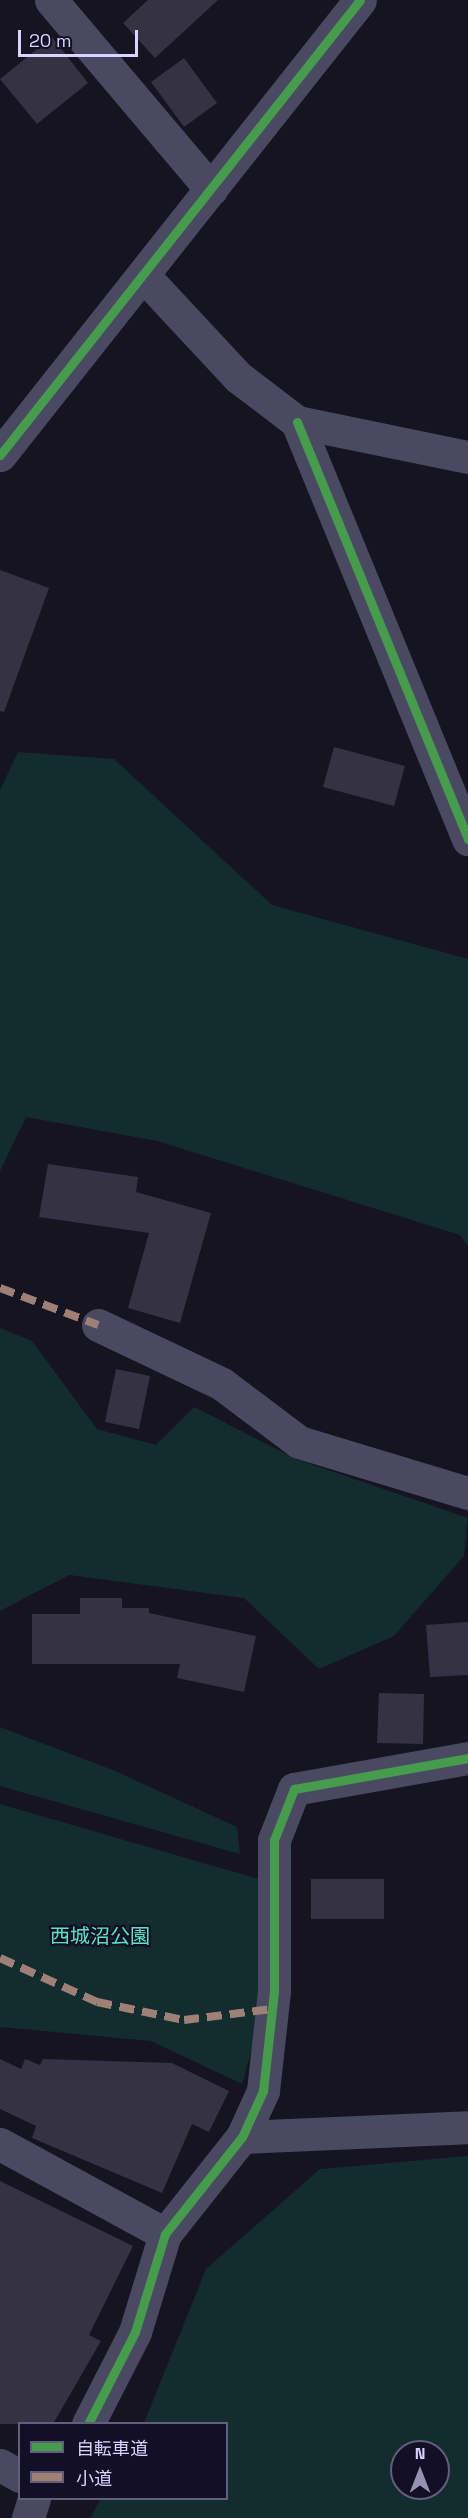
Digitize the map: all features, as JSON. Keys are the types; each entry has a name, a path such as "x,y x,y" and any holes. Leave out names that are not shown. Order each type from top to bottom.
{"street":[{"path":"51,0 211,189"},
{"path":"0,455 360,0"},
{"path":"143,275 238,377 297,422 468,457"},
{"path":"297,422 468,839"},
{"path":"98,1325 222,1384 299,1442 468,1493"},
{"path":"89,2422 135,2332 165,2234 242,2137 263,2091 274,1991 274,1840 294,1789 468,1758"},
{"path":"242,2137 468,2127"},
{"path":"0,2144 165,2234"},
{"path":"0,2465 18,2475"},
{"path":"28,2518 34,2500"}],"green space":[{"path":"18,752 114,759 272,905 468,959 468,1246 460,1235 157,1141 26,1117 0,1171 0,790"},
{"path":"0,1328 32,1341 97,1429 156,1445 194,1407 296,1459 468,1518 464,1556 394,1636 319,1669 244,1598 69,1575 0,1611"},
{"path":"0,1727 113,1770 237,1827 240,1854 0,1786"},
{"name":"西城沼公園","path":"0,1804 262,1880 264,2007 242,2084 151,2041 0,2027"},
{"path":"468,2156 468,2518 90,2518 100,2500 228,2500 228,2422 144,2422 206,2269 320,2169"}],"building":[{"path":"148,0 218,0 155,58 123,23"},
{"path":"52,37 88,83 37,124 0,79"},
{"path":"184,58 217,103 184,127 151,82"},
{"path":"0,570 49,588 4,712 0,711"},
{"path":"334,747 405,766 394,806 323,787"},
{"path":"48,1164 138,1177 136,1192 211,1213 180,1323 128,1308 149,1233 39,1217"},
{"path":"116,1369 150,1376 139,1429 105,1422"},
{"path":"80,1598 122,1598 122,1608 149,1608 149,1613 256,1636 244,1692 177,1678 180,1664 32,1664 32,1614 80,1614"},
{"path":"468,1622 468,1675 430,1677 426,1625"},
{"path":"379,1693 424,1694 423,1744 377,1743"},
{"path":"311,1879 384,1879 384,1919 311,1919"},
{"path":"0,2059 21,2069 25,2059 40,2065 43,2059 172,2063 229,2091 209,2132 192,2124 162,2193 32,2138 36,2126 0,2109"},
{"path":"0,2181 133,2246 89,2335 101,2341 54,2422 0,2424"}],"marked path":[{"path":"0,1288 98,1325"},
{"path":"0,1958 97,2002 184,2020 272,2009"}],"cycle path":[{"path":"0,455 360,0"},
{"path":"297,422 468,839"},
{"path":"89,2422 135,2332 165,2234 242,2137 263,2091 274,1991 274,1840 294,1789 468,1758"}]}
